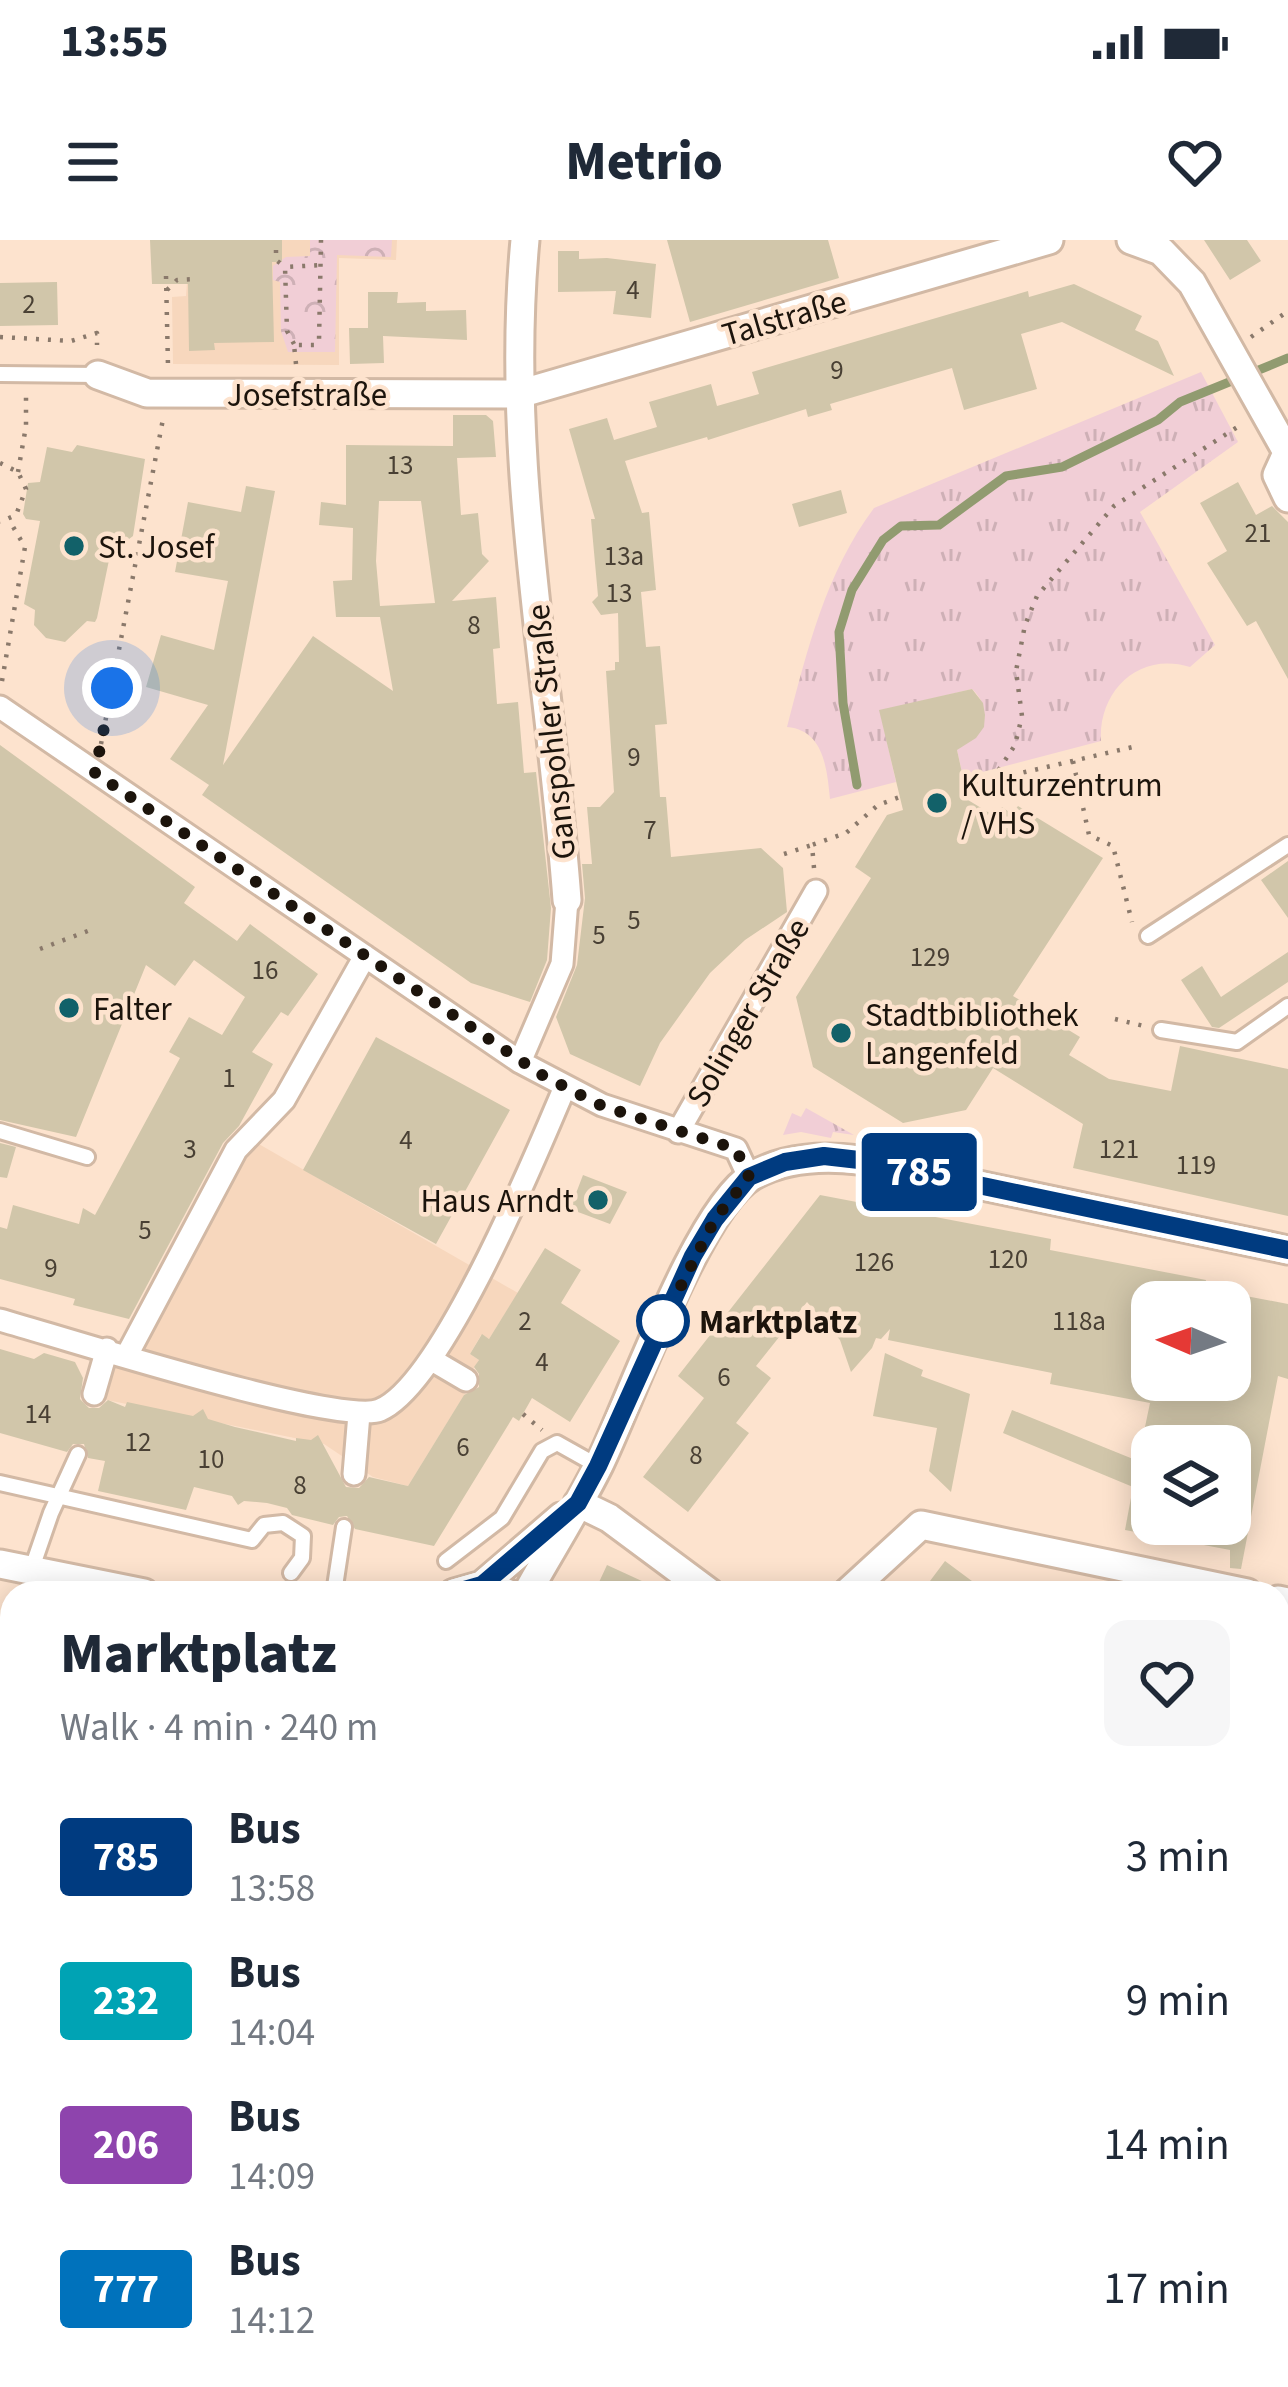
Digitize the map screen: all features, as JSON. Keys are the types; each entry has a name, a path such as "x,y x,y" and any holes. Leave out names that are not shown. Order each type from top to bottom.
{"street":[{"name":"Ganspohler Straße","path":"520,1062 562,964 567,900 519,394 517,321 525,240"},
{"name":"Talstraße","path":"519,394 1048,240"},
{"path":"1131,240 1161,251 1192,283 1287,452 1277,475 1288,499"},
{"name":"Josefstraße","path":"98,375 147,393 168,394 519,394"},
{"name":"Solinger Straße","path":"0,707 520,1062 564,1088 736,1149 749,1177"},
{"name":"Solinger Straße","path":"678,1132 816,891"},
{"path":"94,1394 236,1150 284,1100 365,956"},
{"path":"0,1320 250,1392 359,1414 380,1411 405,1393 432,1360 518,1200 564,1088"},
{"path":"534,1581 598,1466 693,1256 749,1177 824,1156 859,1160 1288,1250"},
{"path":"432,1360 466,1380"},
{"path":"354,1474 359,1414"},
{"path":"503,1581 578,1503"},
{"path":"578,1503 609,1518 694,1581"},
{"path":"860,1581 921,1525 1189,1581"},
{"path":"0,1564 27,1581"}],"lane":[{"path":"0,374 98,375"},
{"path":"1148,936 1288,845"},
{"path":"1161,1030 1237,1042 1288,1006"},
{"path":"0,1131 87,1156"},
{"path":"446,1561 502,1518 542,1451 557,1443 598,1466"},
{"path":"29,1581 78,1454"},
{"path":"0,1483 252,1540 264,1525 283,1523 303,1537 302,1558 291,1573"},
{"path":"336,1581 344,1527"}],"path":[{"path":"294,345 319,341 322,240"},
{"path":"276,250 276,260 285,267 321,265"},
{"path":"285,267 287,331 296,364"},
{"path":"95,773 168,394 166,276"},
{"path":"167,290 177,280 197,279"},
{"path":"1231,351 1288,311"},
{"path":"0,337 71,340 97,333 98,375"},
{"path":"18,472 26,426 26,337"},
{"path":"992,780 1015,745 1022,716 1016,671 1025,625 1037,596 1114,506 1263,410"},
{"path":"0,464 18,472 26,499 9,520 0,522"},
{"path":"0,690 25,547 9,520"},
{"path":"965,786 1137,746"},
{"path":"1073,761 1089,835 1113,846 1132,923"},
{"path":"784,854 846,833 878,805 899,797"},
{"path":"812,845 816,891"},
{"path":"40,949 93,929"},
{"path":"1114,1019 1161,1030"}],"shaded area":[{"path":"205,240 397,240 396,260 339,258 339,365 173,364 172,297 186,296"},
{"path":"236,1131 518,1293 489,1339 481,1335 470,1354 479,1360 463,1385 468,1389 408,1486 373,1477 324,1444 102,1399 132,1320"}],"green space":[{"path":"310,240 392,240 391,257 337,255 335,352 288,352 281,331 280,282 273,280 273,266 286,257 310,256"},
{"path":"1201,372 1238,442 1140,512 1215,645 1190,667 1154,665 1125,679 1106,706 1101,741 963,777 957,750 984,722 982,702 972,689 880,711 896,782 830,799 825,764 816,743 809,735 787,727 830,585 874,508"},
{"path":"806,1108 854,1135 783,1135 792,1113 801,1117"}],"building":[{"path":"150,240 282,240 282,262 272,262 274,342 214,343 215,350 189,351 188,284 152,284"},
{"path":"667,240 828,240 839,278 690,322"},
{"path":"1204,240 1247,240 1261,261 1230,280"},
{"path":"558,251 579,251 579,259 656,264 651,318 613,314 616,291 558,292"},
{"path":"57,282 58,325 0,326 0,283"},
{"path":"1074,284 1142,316 1135,330 1158,341 1174,376 1062,322 1021,334 1037,389 964,410 952,368 830,404 832,410 808,417 806,409 625,461 642,513 649,512 656,590 641,592 646,647 660,646 667,724 655,725 660,797 666,797 671,857 761,848 783,868 787,912 745,940 710,973 660,1043 640,1086 570,1054 556,1017 577,965 585,898 582,864 592,864 587,807 600,807 614,792 606,671 615,670 619,662 618,613 601,615 592,602 598,596 591,519 595,519 569,429 607,418 614,440 657,427 649,402 711,384 717,406 759,394 752,372 1028,291 1029,297"},
{"path":"368,292 398,292 397,303 426,302 426,311 466,310 467,340 383,336 384,363 350,364 349,328 368,328"},
{"path":"453,415 486,415 493,421 496,457 457,458 461,515 478,513 482,554 489,561 452,601 496,597 497,704 518,702 524,773 536,772 551,908 547,960 530,1002 471,983 202,795 209,785 170,759 208,705 146,687 161,635 214,650 228,581 175,572 188,502 241,512 246,486 275,491 223,765 313,636 393,691 380,617 336,617 333,581 352,580 353,528 319,525 321,502 346,505 346,445 453,446","holes":["379,501 421,501 435,603 380,606"]},
{"name":"St. Josef","path":"77,445 145,459 133,536 114,536 97,618 65,642 46,638 34,625 35,610 24,604 40,521 23,514 28,483 40,482 47,447 72,452"},
{"path":"1238,482 1256,515 1272,506 1288,522 1288,679 1256,621 1247,626 1207,563 1227,551 1200,503"},
{"path":"841,490 847,513 799,527 792,504"},
{"path":"972,689 985,715 976,738 957,750 968,800 996,817 1002,807 1012,814 1018,806 1103,858 1013,996 1080,1037 1069,1055 1109,1079 1171,1091 1180,1046 1288,1069 1288,1216 1073,1168 1083,1124 993,1068 966,1110 903,1123 813,1067 796,997 871,878 855,867 887,815 903,810 879,710"},
{"path":"0,745 195,887 184,903 237,941 250,924 318,974 288,1016 281,1012 252,1052 273,1064 239,1126 223,1143 129,1319 0,1279 0,1227 7,1229 13,1205 79,1224 83,1208 95,1215 180,1058 169,1052 189,1017 222,1035 245,997 194,960 175,986 146,965 76,1137 0,1120"},
{"path":"1288,861 1288,918 1261,880"},
{"path":"1288,952 1288,982 1219,1028 1212,1027 1181,980 1202,966 1221,997"},
{"path":"376,1037 510,1110 436,1244 303,1170"},
{"path":"0,1143 16,1147 7,1178 0,1177"},
{"name":"Haus Arndt","path":"583,1175 627,1192 610,1224 570,1209"},
{"path":"820,1195 1051,1239 1050,1250 1206,1280 1131,1281 1131,1399 1050,1384 1052,1373 888,1340 890,1329 876,1338 851,1372 840,1340 807,1302 756,1366 771,1378 736,1423 749,1433 688,1512 643,1477 704,1398 678,1376"},
{"path":"545,1248 581,1270 561,1303 620,1341 570,1422 532,1398 519,1421 513,1417 434,1546 355,1529 347,1516 333,1525 267,1503 238,1505 232,1496 194,1487 186,1510 98,1491 105,1461 88,1458 84,1444 73,1444 67,1452 0,1433 0,1349 34,1359 44,1353 75,1362 83,1378 80,1399 89,1408 99,1408 108,1400 125,1407 127,1402 193,1416 203,1409 208,1419 296,1441 318,1435 346,1487 359,1488 369,1477 408,1486 464,1395 479,1387 474,1367 479,1360 470,1354 482,1334 489,1339"},
{"path":"1251,1297 1288,1304 1288,1379 1278,1376 1251,1517 1251,1425 1145,1425 1150,1403 1139,1401 1251,1401"},
{"path":"885,1353 923,1370 921,1376 970,1394 951,1492 929,1471 937,1428 873,1416"},
{"path":"1012,1410 1131,1458 1131,1486 1003,1433"},
{"path":"1131,1498 1131,1531 1125,1530"},
{"path":"1204,1545 1246,1545 1241,1569 1230,1568 1230,1550"},
{"path":"945,1561 972,1581 930,1581"},
{"path":"607,1565 642,1581 600,1581"}],"waterway":[{"path":"857,785 843,703 839,632 852,590 883,540 901,526 939,525 1006,476 1062,467 1158,420 1180,402 1288,358"}],"bus line":[{"name":"785","path":"487,1581 578,1503 693,1256 715,1219 749,1177 785,1162 824,1156 859,1160 1288,1250"}],"place":[{"name":"St. Josef","path":"74,546"},
{"name":"Kulturzentrum / VHS","path":"937,803"},
{"name":"Falter","path":"69,1008"},
{"name":"Stadtbibliothek Langenfeld","path":"841,1033"},
{"name":"Haus Arndt","path":"598,1200"},
{"name":"Marktplatz","path":"663,1321"}],"route":[{"path":"112,688 95,773 564,1088 602,1106 736,1149 749,1177 715,1219 663,1321"}]}
